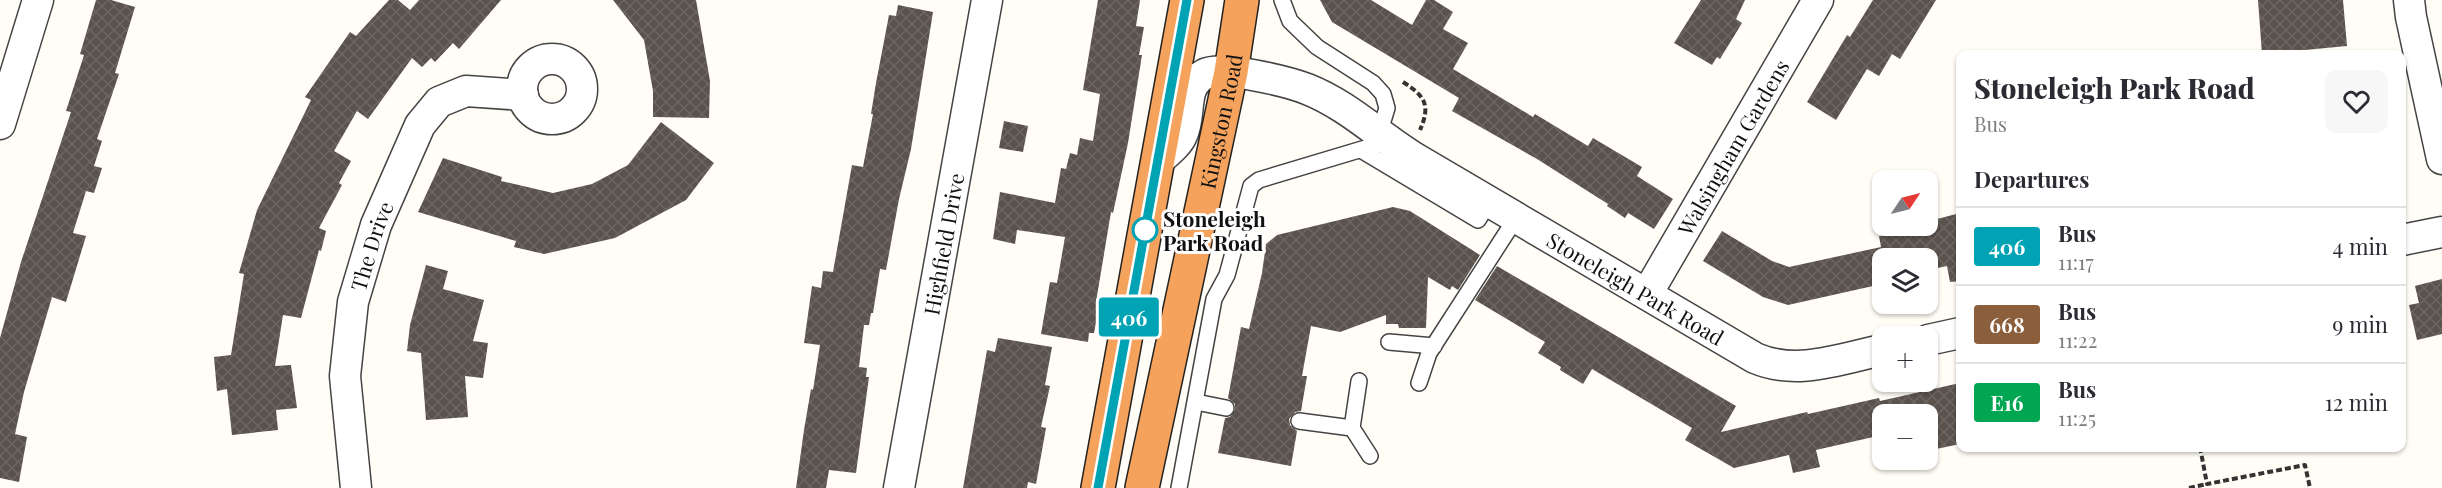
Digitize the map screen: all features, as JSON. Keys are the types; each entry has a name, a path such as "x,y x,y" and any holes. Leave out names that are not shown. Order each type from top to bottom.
{"highway":[{"path":"1098,488 1187,0"},
{"name":"Kingston Road","path":"1142,488 1231,72 1242,0"}],"street":[{"path":"0,124 38,0"},
{"name":"Highfield Drive","path":"899,488 987,0"},
{"name":"Walsingham Gardens","path":"1647,294 1818,0"},
{"path":"2409,0 2442,159"},
{"name":"Stoneleigh Park Road","path":"1158,162 1182,136 1189,93 1204,74 1214,71 1231,72 1307,89 1331,101 1376,141 1410,155 1755,358 1785,367 1806,366 1872,352"},
{"name":"The Drive","path":"356,488 345,376 353,302 376,225 420,125 439,102 466,90 523,95"},
{"path":"2406,239 2442,232"},
{"path":"1938,338 1956,334"}],"lane":[{"path":"1179,488 1214,299 1227,275 1251,186 1259,180 1376,141 1387,108 1383,94 1373,83 1317,47 1290,21 1282,0"},
{"path":"1419,383 1434,346 1516,218"},
{"path":"1389,342 1434,346"},
{"path":"1359,381 1352,428 1370,456"},
{"path":"1196,402 1226,408"},
{"path":"1299,421 1352,428"}],"path":[{"path":"2200,452 2207,484"},
{"path":"2189,488 2305,465 2310,488"}],"building":[{"path":"96,0 111,0 135,7 115,73 119,74 97,139 102,141 94,166 102,168 94,193 86,191 73,233 86,236 66,302 52,297 24,392 15,434 27,437 19,482 0,478 0,338 21,262 71,112 66,111 84,55 80,54"},
{"path":"389,0 398,0 410,10 419,0 501,0 459,49 453,43 435,62 431,58 422,67 412,58 368,119 357,111 334,151 351,161 339,183 342,185 319,228 326,231 301,318 283,315 275,366 291,365 297,408 276,410 278,430 232,435 227,389 217,391 214,357 231,355 244,274 239,273 257,210 311,100 305,97 350,32 356,36"},
{"path":"613,0 696,0 710,81 709,118 653,117 653,91 644,40"},
{"path":"1098,0 1140,0 1136,26 1144,27 1139,55 1142,55 1128,143 1113,213 1111,212 1096,302 1099,303 1094,333 1089,333 1088,342 1041,334 1050,282 1057,283 1065,237 1017,230 1015,244 993,239 1000,192 1055,203 1061,168 1066,169 1070,153 1077,155 1080,138 1093,141 1100,94 1083,90"},
{"path":"1320,0 1371,0 1412,25 1426,0 1434,0 1453,12 1443,29 1468,43 1453,69 1533,117 1535,114 1588,146 1593,138 1642,167 1637,176 1673,199 1654,229 1628,213 1625,218 1607,206 1608,204 1537,159 1452,111 1459,98 1332,22"},
{"path":"1701,0 1745,0 1736,19 1742,23 1720,59 1717,57 1712,65 1674,43"},
{"path":"1873,0 1936,0 1900,59 1892,54 1879,76 1867,69 1836,120 1807,102 1847,35 1850,37"},
{"path":"2258,0 2343,0 2347,46 2304,50 2262,50"},
{"path":"898,5 933,12 911,149 886,270 880,269 873,313 871,313 869,325 864,325 859,367 867,368 866,377 869,377 856,473 829,470 826,488 796,488 820,345 804,343 812,286 821,288 823,271 833,272 852,165 863,167 889,15 896,16"},
{"path":"1004,121 1028,126 1023,152 999,148"},
{"path":"661,122 714,163 686,200 615,238 544,254 514,247 516,241 418,212 443,158 502,177 501,181 553,193 592,184 628,165"},
{"path":"1393,207 1410,211 1480,255 1458,290 1452,286 1450,290 1428,277 1426,328 1399,328 1398,324 1386,324 1386,315 1340,332 1311,326 1302,376 1307,376 1301,411 1295,412 1289,419 1290,425 1297,431 1291,466 1218,453 1225,418 1230,417 1235,410 1235,404 1228,398 1241,327 1249,329 1266,244 1277,235"},
{"path":"1956,214 1956,281 1950,282 1947,266 1938,268 1938,248 1876,248 1881,247 1879,236 1938,236 1938,219"},
{"path":"1722,231 1772,261 1789,267 1872,249 1872,286 1788,305 1763,297 1703,261"},
{"path":"426,265 448,271 443,289 484,300 473,341 488,343 483,378 465,376 468,417 426,420 421,353 407,351 410,325"},
{"path":"1497,266 1736,406 1721,432 1879,398 1880,401 1920,392 1938,392 1938,388 1956,384 1956,445 1938,449 1938,404 1872,404 1872,437 1816,450 1820,467 1793,473 1789,455 1734,468 1685,440 1692,428 1592,369 1583,384 1560,370 1561,367 1538,353 1545,342 1475,300"},
{"path":"2442,279 2442,334 2417,340 2409,305 2419,303 2415,286"},
{"path":"998,338 1052,347 1045,385 1050,386 1041,427 1046,428 1036,484 1028,482 1027,488 963,488 987,350 995,352"}],"bus line":[{"name":"406","path":"1098,488 1187,0"}],"place":[{"name":"Stoneleigh Park Road","path":"1145,230"}]}
